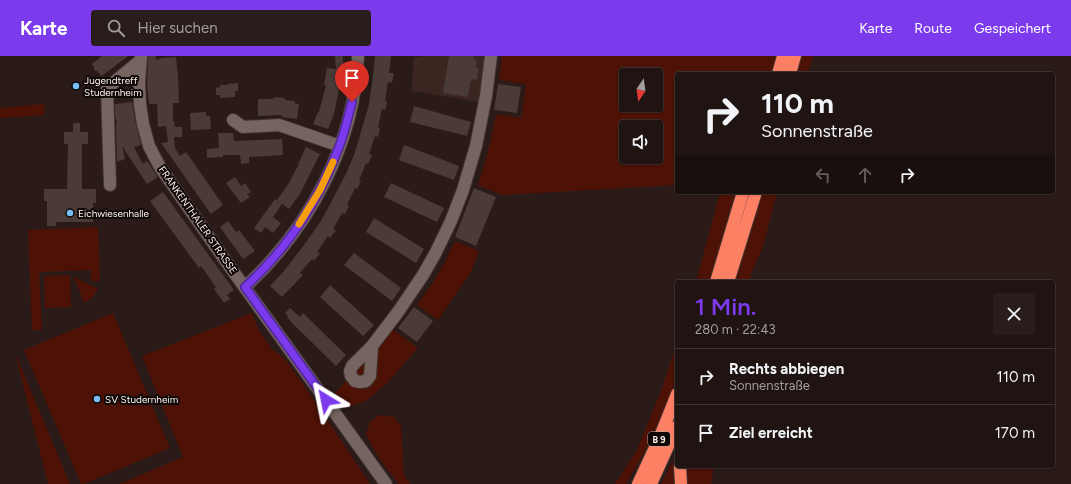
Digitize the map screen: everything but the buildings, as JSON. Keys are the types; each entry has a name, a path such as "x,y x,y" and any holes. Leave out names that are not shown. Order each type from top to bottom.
{"highway":[{"path":"779,72 783,56"},
{"path":"791,72 795,56"},
{"path":"717,280 743,194"},
{"path":"729,280 755,194"},
{"name":"B 9","path":"638,484 659,439 675,399"},
{"name":"B 9","path":"651,484 675,430"},
{"path":"680,468 681,484"}],"street":[{"path":"245,287 282,248 306,214 320,190 340,146 358,73 358,56"},
{"path":"372,346 397,314 423,275 451,221 470,168 476,146 486,96 491,56"},
{"path":"110,185 107,88 141,58"},
{"name":"FRANKENTHALER STRASSE","path":"141,58 140,104 143,124 150,146 160,167 386,484"},
{"path":"233,120 243,127 279,125 340,146"}],"shaded area":[{"path":"484,56 479,102 411,91 414,57"},
{"path":"502,56 813,56 809,72 675,72 675,185 502,195 478,185 489,148 496,114 521,118 526,84 499,80"},
{"path":"44,104 45,115 0,118 0,108"},
{"path":"719,194 776,194 763,247 751,274 750,280 697,280"},
{"path":"98,227 100,281 91,281 91,270 39,272 42,330 32,330 28,230"},
{"path":"455,241 479,251 471,272 438,320 417,305 434,281"},
{"path":"70,275 71,307 45,308 44,276"},
{"path":"75,276 76,278 98,289 92,298 84,303 75,279 73,278"},
{"name":"SV Studernheim","path":"113,313 170,448 81,484 24,350"},
{"path":"252,313 259,331 272,349 285,359 370,484 119,484 183,457 142,356"},
{"path":"392,329 418,348 387,383 366,401 344,408 334,394 376,350"},
{"path":"675,348 675,430 667,405 643,455 626,484 615,484 637,450 663,386"},
{"path":"15,353 70,484 48,484"},
{"path":"379,415 394,417 401,426 404,476 411,484 399,484 381,460 366,434 370,422"},
{"path":"673,460 674,484 661,484"},
{"path":"684,468 714,468 711,484 685,484"}],"slow traffic":[{"path":"299,224 320,190 333,162"}],"place":[{"name":"Jugendtreff Studernheim","path":"76,86"},
{"name":"Eichwiesenhalle","path":"70,213"},
{"name":"SV Studernheim","path":"97,399"}],"route":[{"path":"326,400 245,287 282,248 306,214 320,190 340,146 352,102"}]}
